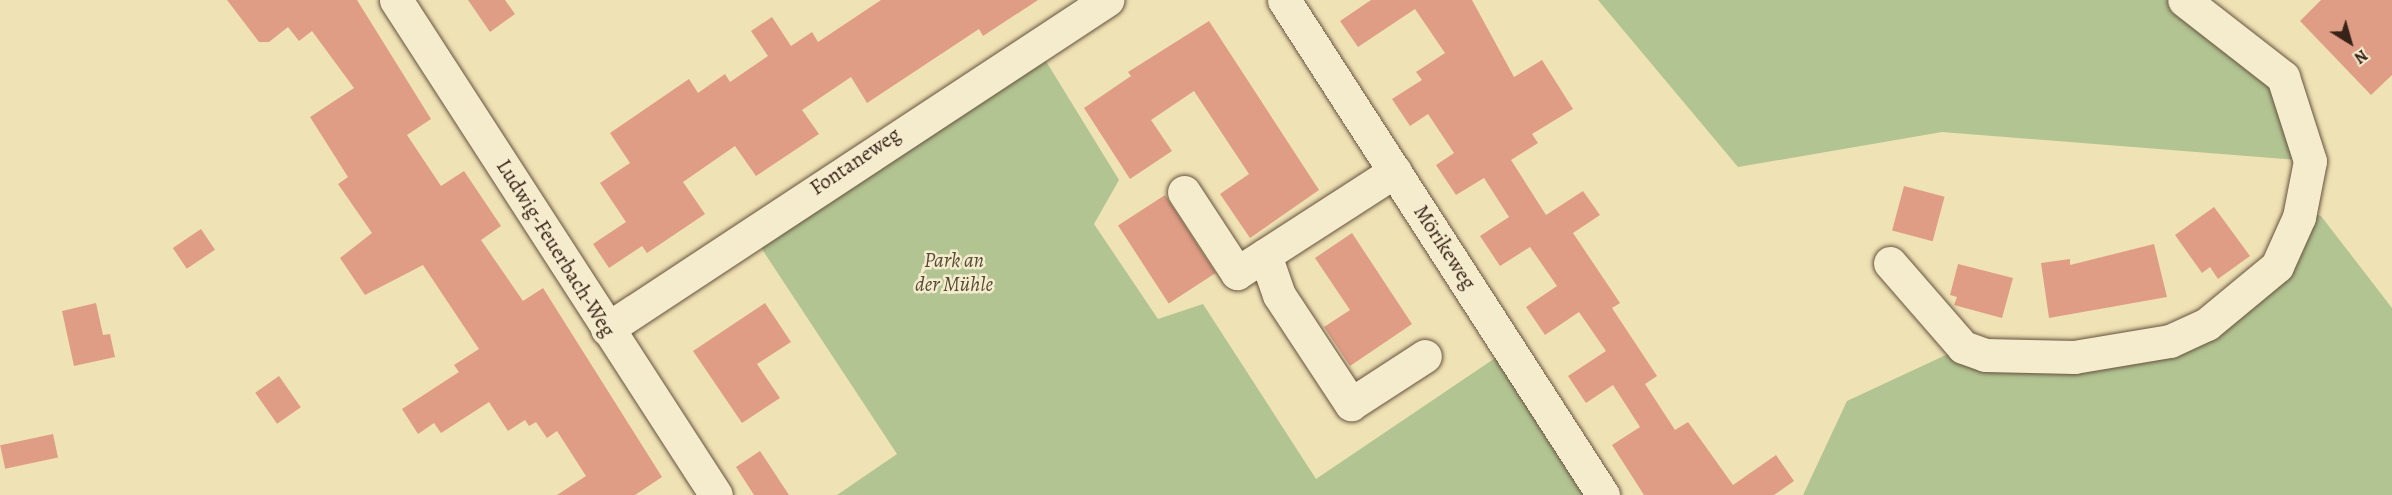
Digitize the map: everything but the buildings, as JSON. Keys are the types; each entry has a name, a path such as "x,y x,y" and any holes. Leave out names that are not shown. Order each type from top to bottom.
{"street":[{"name":"Ludwig-Feuerbach-Weg","path":"396,0 716,495"},
{"name":"Fontaneweg","path":"607,329 1107,0"},
{"name":"Mörikeweg","path":"1284,0 1603,495"},
{"path":"1890,263 1963,347 1985,355 2074,357 2170,341 2207,324 2277,266 2299,217 2310,161 2283,77 2184,0"},
{"path":"1184,192 1237,273 1395,171"},
{"path":"1265,255 1279,295 1351,404 1425,356"}],"green space":[{"path":"1598,0 2184,0 2283,77 2310,161 1942,132 1738,167"},
{"name":"Park an der Mühle","path":"1036,45 1119,180 1094,224 1158,319 1203,304 1316,479 1510,348 1603,495 837,495 897,454 750,231"},
{"path":"2311,213 2321,216 2392,308 2392,495 1803,495 1847,401 1963,347 2170,341"}]}
